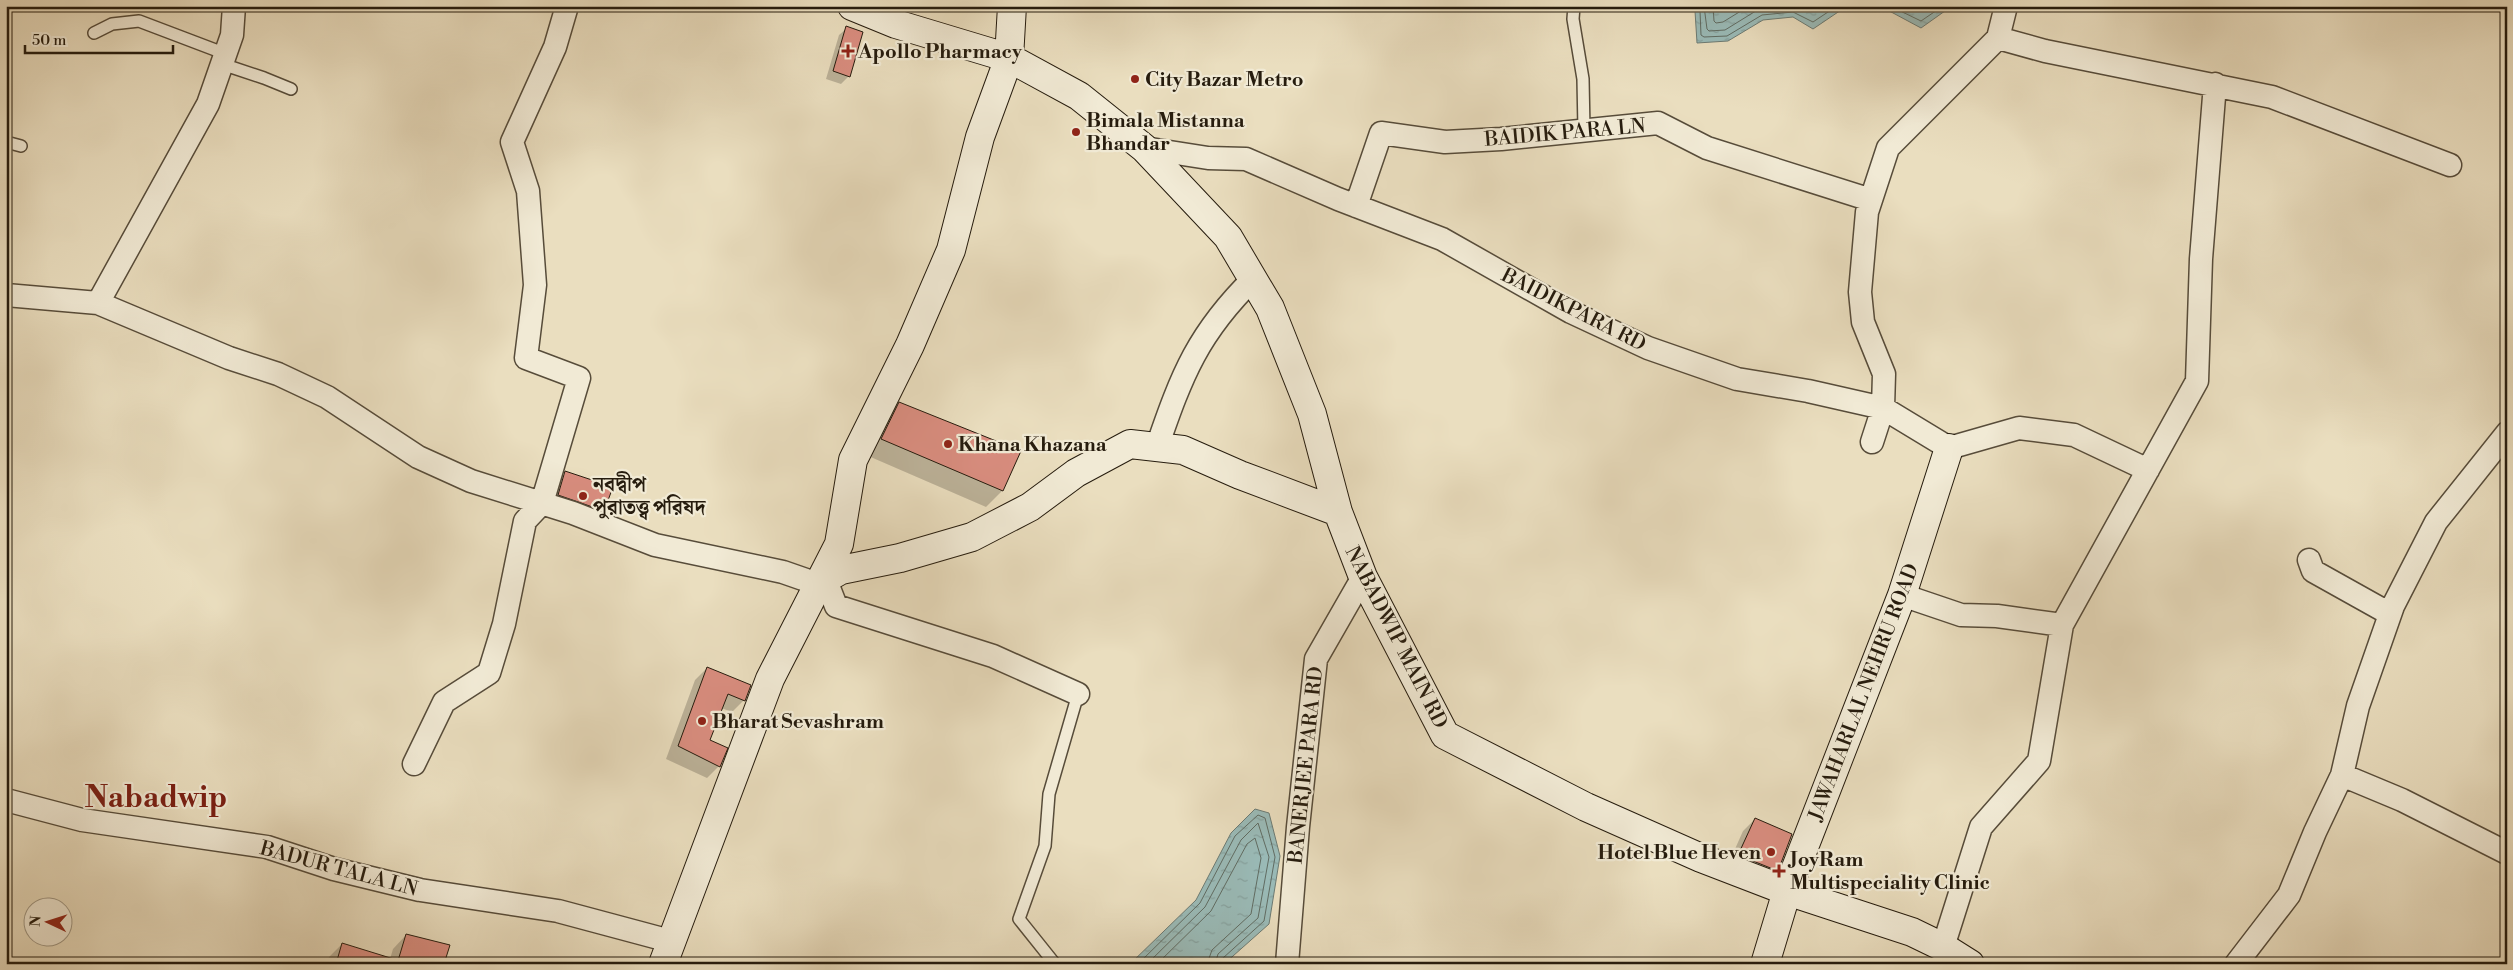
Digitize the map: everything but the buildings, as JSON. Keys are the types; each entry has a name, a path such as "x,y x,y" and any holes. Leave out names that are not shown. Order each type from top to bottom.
{"main road":[{"name":"NABADWIP MAIN RD","path":"852,6 896,24 1009,58 1079,96 1144,148 1228,237 1254,278 1270,308 1312,414 1338,512 1363,578 1445,735 1586,807 1701,858 1787,891 1912,932 1943,946 1970,964"},
{"path":"666,952 770,678 823,586 839,544 853,460 910,346 951,250 980,137 1009,58 1012,6"},
{"path":"823,586 841,570 900,558 972,538 1030,507 1076,473 1130,444 1183,450 1338,512"},
{"name":"JAWAHARLAL NEHRU ROAD","path":"1765,964 1787,891 1902,595 1950,448"}],"street":[{"path":"98,303 208,104 232,35 234,6"},
{"path":"414,764 444,702 489,673 504,624 525,521 538,507 579,378 526,358 534,285 532,238 528,191 512,142 555,47 567,6"},
{"path":"1872,442 1883,408 1884,374 1863,322 1860,292 1867,212 1888,148 1998,38 2006,6"},
{"path":"1998,38 2045,51 2214,84 2272,98 2357,128 2450,165"},
{"path":"1943,946 1981,827 2039,761 2062,626 2197,381 2201,259 2214,84"},
{"name":"BAIDIK PARA LN","path":"1356,206 1381,133 1445,142 1658,123 1707,148 1871,200"},
{"name":"BAIDIKPARA RD","path":"1144,148 1208,158 1246,159 1356,206 1442,239 1571,312 1648,348 1736,379 1808,391 1883,408 1950,448"},
{"path":"1157,447 1177,388 1194,352 1211,326 1254,278"},
{"path":"6,295 98,303 229,358 278,374 326,397 418,457 471,481 538,507 655,545 783,572 823,586 836,606 993,656 1078,694"},
{"path":"1950,448 2019,428 2074,435 2148,470"},
{"path":"2236,964 2289,895 2315,832 2342,775 2358,706 2390,614 2436,522 2507,433"},
{"path":"2309,560 2313,571 2390,614"},
{"name":"BANERJEE PARA RD","path":"1287,964 1298,827 1316,660 1363,578"},
{"path":"1902,595 1961,614 1997,616 2062,626"},
{"path":"2342,775 2402,800 2507,853"},
{"name":"BADUR TALA LN","path":"6,800 82,820 267,847 334,869 420,890 558,911 666,952"}],"lane":[{"path":"1574,6 1573,19 1582,79 1584,130"},
{"path":"94,33 112,24 139,21 291,89"},
{"path":"6,142 20,146"},
{"path":"1055,964 1019,919 1045,846 1051,786 1078,694"}],"water":[{"path":"1679,6 1847,6 1813,29 1793,17 1763,20 1728,41 1697,43 1695,11 1680,11"},
{"path":"1880,6 1952,6 1921,28"},
{"path":"1255,809 1269,813 1280,856 1269,924 1224,964 1130,964 1196,900 1231,833"}],"place":[{"name":"Apollo Pharmacy","path":"848,51"},
{"name":"City Bazar Metro","path":"1135,79"},
{"name":"Bimala Mistanna Bhandar","path":"1076,132"},
{"name":"Khana Khazana","path":"948,444"},
{"name":"নবদ্বীপ পুরাতত্ত্ব পরিষদ","path":"583,496"},
{"name":"Bharat Sevashram","path":"702,721"},
{"name":"Hotel Blue Heven","path":"1771,852"},
{"name":"JoyRam Multispeciality Clinic","path":"1779,871"}],"district":[{"name":"Nabadwip","path":"156,797"}]}
